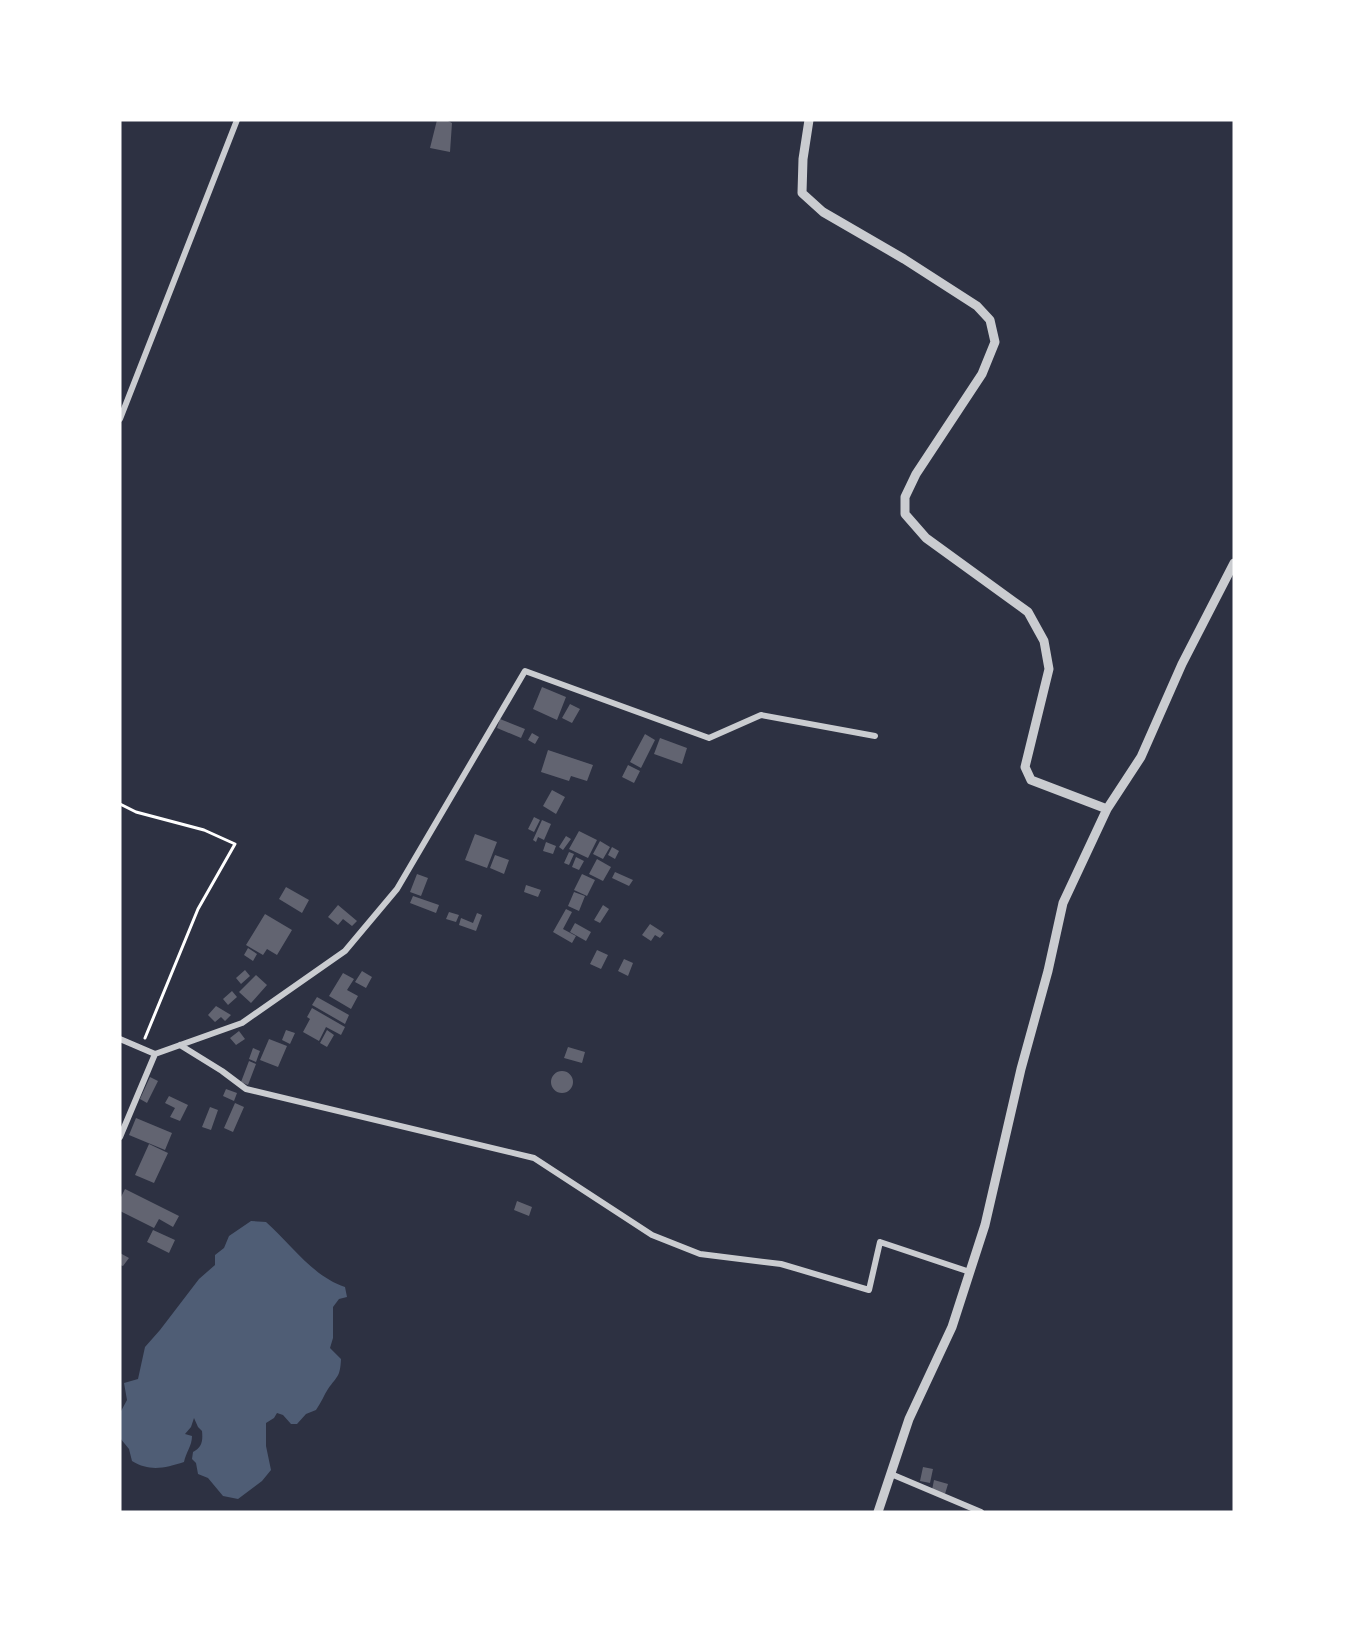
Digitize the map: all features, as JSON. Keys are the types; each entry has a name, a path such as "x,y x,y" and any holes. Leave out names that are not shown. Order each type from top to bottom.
{"street":[{"path":"120,419 237,120"},
{"path":"809,120 803,159 802,193 823,212 977,306 990,320 995,342 982,374 916,474 905,497 905,514 926,538 1028,612 1044,641 1049,669 1025,767 1030,780 1107,809"},
{"path":"878,1512 909,1419 952,1327 985,1225 1063,903 1107,809 1141,758 1182,664 1234,563"},
{"path":"120,1039 155,1054 242,1023 345,951 398,889 525,671 709,738 761,715 875,736"},
{"path":"180,1045 246,1089 534,1158 652,1235 700,1254 781,1264 870,1290 880,1242 970,1272"},
{"path":"120,1137 155,1054"},
{"path":"891,1474 981,1512"}],"path":[{"path":"120,804 136,812 204,830 235,844 198,909 141,1048"}],"water":[{"path":"251,1221 266,1222 302,1259 322,1275 345,1287 347,1297 339,1299 333,1307 333,1338 330,1348 341,1359 338,1376 316,1410 306,1414 297,1424 291,1424 283,1415 277,1413 266,1423 266,1446 271,1470 262,1481 238,1499 223,1496 208,1478 198,1474 196,1463 192,1459 193,1452 201,1443 202,1431 194,1418 185,1434 192,1436 184,1462 151,1468 132,1461 129,1449 120,1438 120,1413 127,1400 124,1383 138,1379 145,1347 199,1279 215,1265 215,1255 224,1248 229,1236"}],"building":[{"path":"437,120 452,123 450,152 430,148"},
{"path":"542,687 566,697 557,720 533,709"},
{"path":"570,704 580,709 572,723 562,718"},
{"path":"500,719 525,729 521,738 497,728"},
{"path":"532,733 539,737 535,744 528,740"},
{"path":"645,734 655,740 641,768 630,762"},
{"path":"660,738 687,748 682,764 654,754"},
{"path":"548,750 593,765 587,781 571,776 569,781 541,772"},
{"path":"628,765 640,771 634,783 622,777"},
{"path":"552,790 565,797 556,814 543,806"},
{"path":"534,817 540,820 534,832 528,829"},
{"path":"542,820 551,824 544,840 538,837 536,842 533,840"},
{"path":"579,831 597,840 588,858 569,849"},
{"path":"475,834 497,842 487,868 465,860"},
{"path":"566,836 571,839 563,850 559,847"},
{"path":"600,841 610,847 603,859 593,854"},
{"path":"546,842 556,846 553,854 543,851"},
{"path":"612,847 619,851 615,859 608,855"},
{"path":"569,852 574,854 569,865 564,863"},
{"path":"495,855 509,860 504,874 490,868"},
{"path":"576,857 584,861 579,870 572,867"},
{"path":"597,859 611,867 603,881 589,874"},
{"path":"615,872 633,880 629,886 612,878"},
{"path":"417,874 428,878 421,896 410,892"},
{"path":"582,874 595,880 587,896 574,890"},
{"path":"526,885 541,890 538,897 524,892"},
{"path":"286,887 309,900 302,913 279,899"},
{"path":"574,892 585,896 579,911 568,906"},
{"path":"413,896 439,905 436,913 410,903"},
{"path":"338,905 357,921 352,926 343,919 338,925 328,917"},
{"path":"603,905 609,909 600,923 594,920"},
{"path":"566,909 572,912 563,929 576,936 572,943 553,932"},
{"path":"449,912 459,915 456,922 446,919"},
{"path":"477,913 482,915 476,931 459,925 461,918 473,923"},
{"path":"265,914 292,930 277,955 267,949 263,955 246,945"},
{"path":"575,923 591,932 586,941 570,932"},
{"path":"650,924 664,933 660,938 655,935 651,941 642,935"},
{"path":"248,948 257,954 253,961 244,955"},
{"path":"597,950 608,955 601,969 590,964"},
{"path":"624,959 633,963 628,976 618,971"},
{"path":"245,970 250,976 241,984 236,978"},
{"path":"362,971 372,977 366,988 355,982"},
{"path":"343,973 354,979 347,990 358,996 351,1009 329,996"},
{"path":"256,975 267,985 251,1003 239,992"},
{"path":"232,991 237,997 228,1005 223,999"},
{"path":"317,997 349,1015 345,1024 312,1005"},
{"path":"216,1006 231,1015 225,1021 221,1017 215,1022 208,1015"},
{"path":"312,1008 345,1027 341,1035 326,1027 319,1041 303,1032 310,1019 307,1017"},
{"path":"286,1030 295,1033 290,1044 282,1040"},
{"path":"327,1030 334,1035 327,1047 320,1043"},
{"path":"239,1031 245,1039 236,1045 230,1038"},
{"path":"269,1039 287,1046 278,1067 260,1060"},
{"path":"568,1047 585,1052 582,1063 564,1058"},
{"path":"253,1048 260,1051 256,1062 249,1059"},
{"path":"249,1061 256,1064 248,1085 241,1082"},
{"path":"562,1071 570,1074 573,1082 570,1090 562,1093 554,1090 551,1082 554,1074"},
{"path":"150,1077 158,1081 147,1103 140,1099"},
{"path":"226,1089 237,1093 234,1101 223,1096"},
{"path":"169,1096 188,1105 180,1121 170,1117 175,1108 165,1103"},
{"path":"235,1103 244,1107 233,1132 224,1128"},
{"path":"210,1107 218,1110 211,1130 202,1127"},
{"path":"136,1118 172,1133 165,1150 129,1135"},
{"path":"149,1144 168,1153 154,1183 135,1175"},
{"path":"125,1189 179,1216 173,1227 159,1219 154,1228 120,1211 120,1199"},
{"path":"517,1201 532,1207 529,1216 514,1210"},
{"path":"153,1230 175,1240 169,1253 147,1242"},
{"path":"120,1253 129,1258 123,1266 120,1265"},
{"path":"923,1467 933,1469 930,1483 920,1481"},
{"path":"934,1480 948,1484 945,1494 932,1490"}]}
